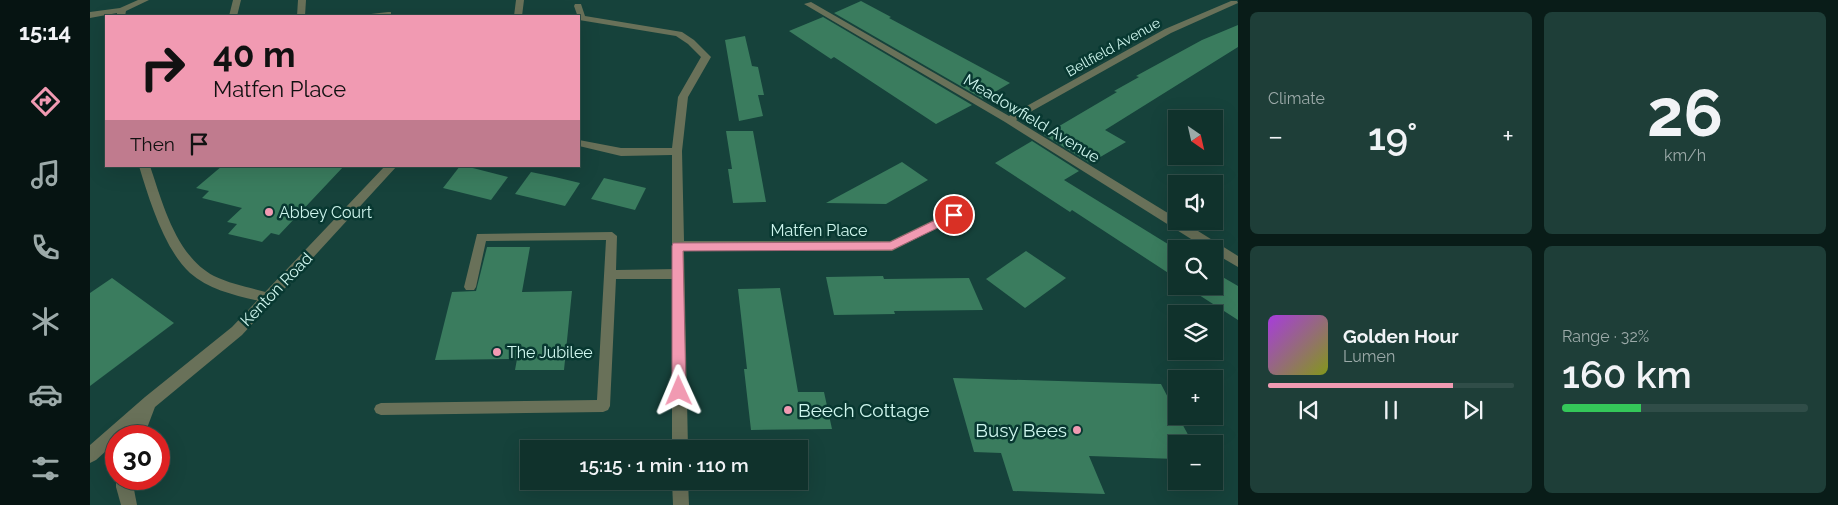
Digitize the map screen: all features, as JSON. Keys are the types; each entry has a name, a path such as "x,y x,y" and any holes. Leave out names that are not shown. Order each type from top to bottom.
{"street":[{"path":"90,15 122,13 145,0"},
{"path":"301,15 302,0"},
{"path":"518,15 520,0"},
{"name":"Meadowfield Avenue","path":"814,2 1237,260"},
{"name":"Bellfield Avenue","path":"1009,120 1168,31 1233,3"},
{"path":"578,6 581,18 678,34 691,42 706,58 683,97 677,151 680,440"},
{"path":"580,143 621,152 677,151"},
{"path":"144,167 174,242 194,269 219,283 268,298"},
{"name":"Kenton Road","path":"90,455 150,402 237,330 391,167"},
{"name":"Matfen Place","path":"677,246 892,246 954,215"},
{"name":"Kenton Road","path":"141,425 150,402"},
{"path":"126,490 128,505"},
{"path":"680,490 681,505"}],"lane":[{"path":"233,15 237,0"},
{"path":"380,15 388,14"},
{"path":"381,409 603,406 612,236 481,237 470,287"},
{"path":"610,276 678,274"}],"building":[{"path":"861,1 1010,83 983,99 834,13"},
{"path":"823,17 972,105 936,124 834,57 831,59 789,31"},
{"path":"1238,25 1238,47 1105,130 1126,142 1090,163 1044,135 1117,92 1114,91 1139,77 1136,76 1202,40"},
{"path":"745,36 752,66 758,67 764,95 758,95 763,116 739,121 725,40"},
{"path":"726,131 753,131 766,202 733,203 728,169 732,169"},
{"path":"1032,141 1079,171 1064,180 1168,244 1168,273 1072,210 1070,212 995,163"},
{"path":"902,162 928,180 886,204 826,203"},
{"name":"Abbey Court","path":"221,167 343,167 279,235 271,233 262,242 228,234 237,224 227,222 242,208 202,198 209,191 196,188"},
{"path":"459,167 469,167 508,177 491,200 443,188"},
{"path":"531,172 580,183 565,206 515,194"},
{"path":"604,178 646,188 635,210 591,199"},
{"path":"487,247 530,247 522,292 572,291 564,370 515,370 517,359 435,360 452,292 476,291"},
{"path":"1026,251 1066,278 1025,308 986,279"},
{"path":"883,276 884,279 969,278 983,310 894,311 895,314 834,315 826,277"},
{"path":"1223,277 1238,286 1238,320 1223,310 1223,305 1215,305 1199,295 1223,295"},
{"path":"112,278 174,323 90,386 90,293"},
{"path":"780,288 798,392 824,392 832,429 751,430 744,369 747,369 738,289"},
{"name":"Busy Bees","path":"953,378 1161,384 1168,398 1168,425 1183,425 1188,435 1168,435 1168,459 1089,456 1105,494 1013,491 1001,453 974,452"}],"place":[{"name":"Abbey Court","path":"269,212"},
{"name":"The Jubilee","path":"497,352"},
{"name":"Beech Cottage","path":"788,410"},
{"name":"Busy Bees","path":"1077,430"}],"route":[{"path":"679,391 677,246 892,246 954,215"}]}
